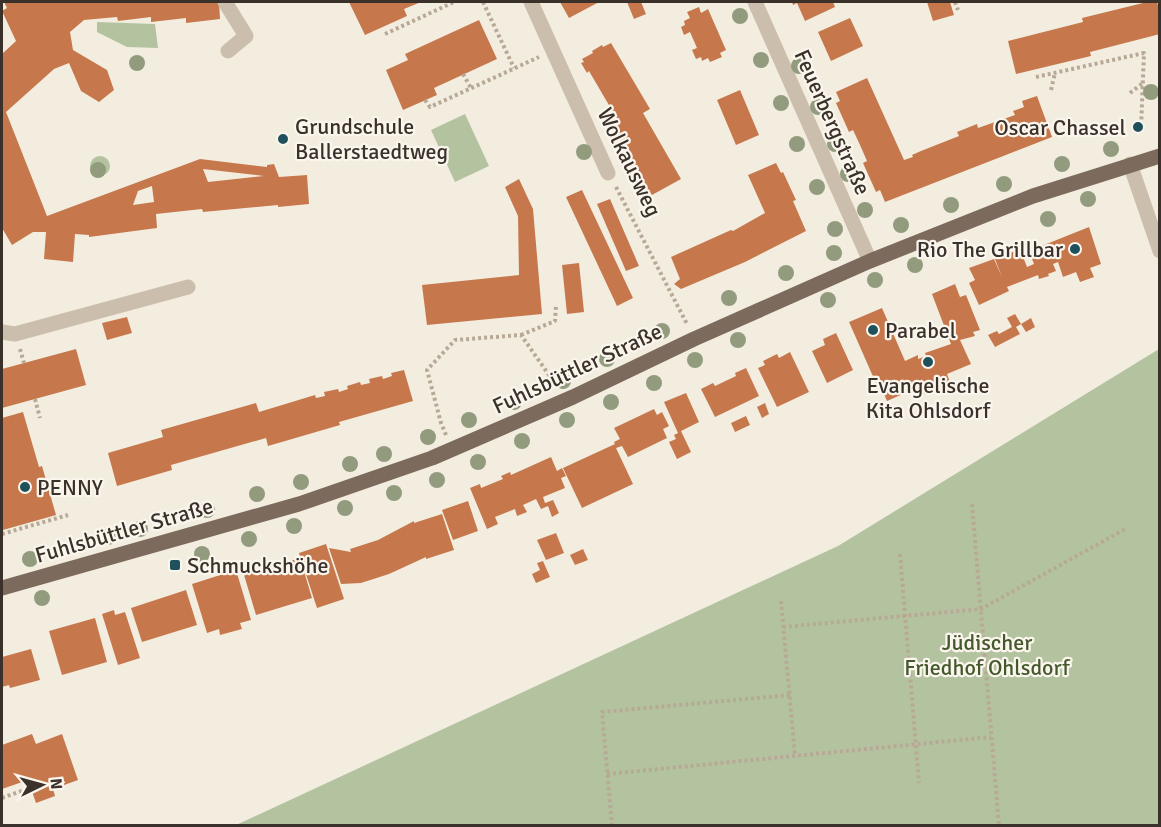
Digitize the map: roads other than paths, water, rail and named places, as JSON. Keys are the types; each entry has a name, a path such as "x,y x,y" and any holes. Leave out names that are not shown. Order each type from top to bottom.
{"main road":[{"name":"Fuhlsbüttler Straße","path":"2,588 299,504 453,449 573,397 694,339 870,261 1033,196 1160,156"}],"street":[{"path":"225,2 246,36 228,51"},
{"name":"Wolkausweg","path":"531,2 608,173"},
{"name":"Feuerbergstraße","path":"754,2 870,261"},
{"path":"1130,164 1160,252"},
{"path":"2,332 15,334 188,287"}],"place":[{"name":"Oscar Chassel","path":"1138,127"},
{"name":"Grundschule Ballerstaedtweg","path":"283,139"},
{"name":"Rio The Grillbar","path":"1075,249"},
{"name":"Parabel","path":"873,330"},
{"name":"Evangelische Kita Ohlsdorf","path":"928,362"},
{"name":"PENNY","path":"25,487"},
{"name":"Schmuckshöhe","path":"175,565"}],"park label":[{"name":"Jüdischer Friedhof Ohlsdorf","path":"987,654"}]}
